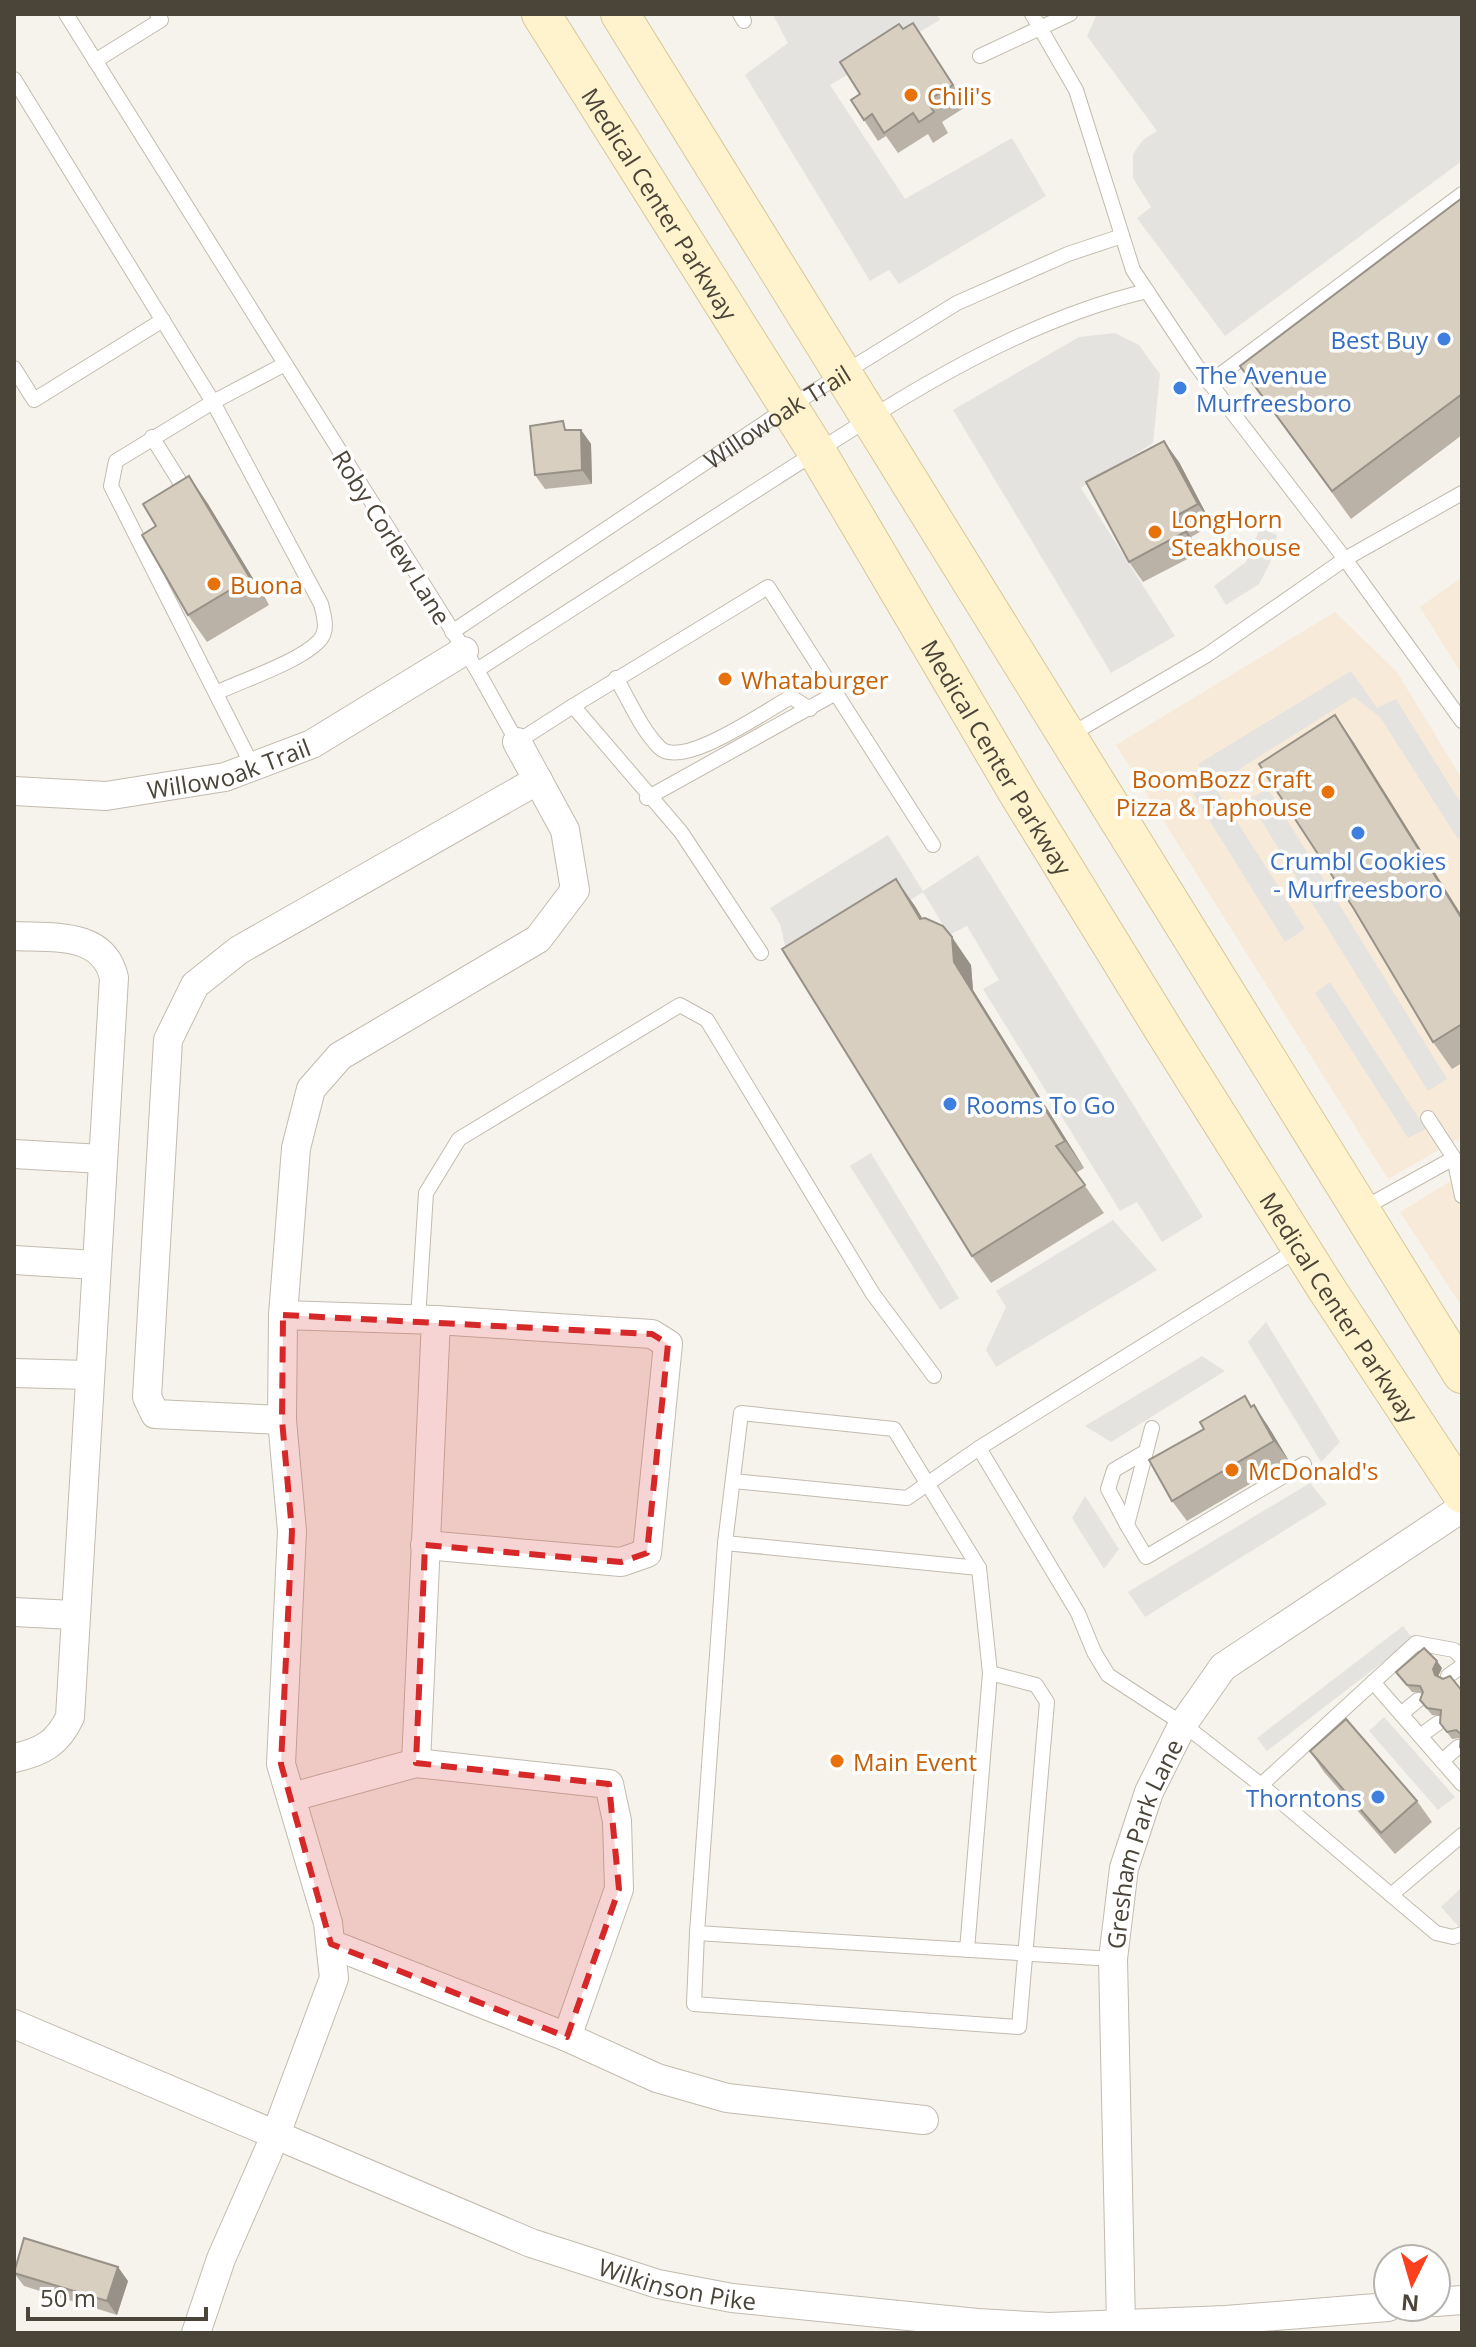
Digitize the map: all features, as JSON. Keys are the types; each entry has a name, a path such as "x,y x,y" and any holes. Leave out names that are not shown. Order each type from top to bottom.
{"main road":[{"name":"Medical Center Parkway","path":"541,14 817,452 1018,793 1300,1248 1462,1494"},
{"path":"620,14 1070,735 1462,1374"}],"street":[{"name":"Willowoak Trail","path":"14,791 106,796 225,777 312,744 464,651"},
{"path":"196,2333 221,2259 276,2134 334,1978 324,1908 281,1764 292,1531 282,1420 283,1315 296,1148 311,1089 340,1056 538,939 575,890 565,830 517,742"},
{"path":"282,1420 155,1414 147,1397 168,1040 195,985 239,950 538,780"},
{"path":"14,936 85,941 102,951 111,963 114,978 73,1615 70,1717 63,1734 50,1745 14,1758"},
{"path":"14,1154 102,1159"},
{"path":"14,1260 96,1265"},
{"path":"283,1315 427,1320 652,1334 668,1344 647,1553 621,1562 425,1545"},
{"path":"416,1763 425,1545 427,1320"},
{"path":"14,1373 88,1375"},
{"name":"Gresham Park Lane","path":"1121,2325 1113,1959 1124,1868 1149,1792 1183,1724 1223,1667 1462,1508"},
{"path":"14,1612 73,1615"},
{"path":"292,1797 416,1763 609,1784 617,1821 619,1889 567,2037"},
{"path":"331,1944 567,2037 657,2078 727,2098 924,2120"},
{"name":"Wilkinson Pike","path":"14,2024 531,2243 658,2284 732,2298 977,2323 1121,2325 1372,2308"}],"lane":[{"name":"Roby Corlew Lane","path":"66,14 464,651 517,742"},
{"path":"95,61 161,20 157,14"},
{"path":"980,56 1037,20 1070,14"},
{"path":"1037,20 1076,90 1133,270 1209,383 1345,559 1462,721"},
{"path":"14,79 213,402 321,604 326,626 321,640 301,653 216,693"},
{"path":"1209,383 1462,194"},
{"name":"Willowoak Trail","path":"464,651 787,408 957,303 1068,254 1122,236"},
{"name":"Willowoak Trail","path":"464,651 817,452 983,351 1089,305 1147,291"},
{"path":"14,368 34,400 163,320"},
{"path":"253,767 111,486 116,461 152,437 285,364"},
{"path":"152,437 193,503"},
{"path":"1070,735 1207,655 1345,559 1462,493"},
{"path":"517,742 616,678 768,587 933,845"},
{"path":"616,678 659,748 673,755 692,752 791,697 810,709"},
{"path":"647,798 836,693"},
{"path":"573,706 647,798 681,832 761,953"},
{"path":"427,1320 426,1193 459,1139 680,1005 707,1020 873,1294 934,1376"},
{"path":"1428,1118 1454,1158 1461,1191"},
{"path":"1360,1210 1454,1158"},
{"path":"733,1481 907,1498 979,1448 1300,1248"},
{"path":"967,1950 990,1673 979,1568 894,1429 741,1413 725,1543 694,2004 1019,2027 1047,1702 1036,1685 990,1673"},
{"path":"1127,1525 1152,1428"},
{"path":"979,1448 1078,1613 1094,1652 1108,1675 1183,1724 1261,1785 1436,1933 1453,1937 1462,1934"},
{"path":"1145,1452 1114,1470 1108,1489 1146,1557 1304,1464"},
{"path":"725,1543 979,1568"},
{"path":"1261,1785 1416,1643 1454,1650 1462,1658"},
{"path":"1448,1676 1462,1666"},
{"path":"1373,1682 1462,1784"},
{"path":"1401,1714 1418,1700"},
{"path":"1420,1736 1438,1723"},
{"path":"1442,1761 1458,1747"},
{"path":"1391,1895 1462,1835"},
{"path":"697,1933 1113,1959"}],"highlighted area":[{"path":"283,1315 652,1334 668,1344 647,1553 621,1562 425,1545 416,1763 609,1784 619,1889 567,2037 331,1944 281,1764 292,1531 282,1420"}],"shaded area":[{"path":"779,14 937,14 940,20 830,85 905,199 1012,138 1046,196 899,284 889,270 870,281 745,75 788,43 774,17"},
{"path":"1097,14 1462,14 1462,161 1225,336 1137,218 1151,207 1133,178 1133,154 1143,140 1157,131 1087,36"},
{"path":"1115,333 1139,345 1160,374 1153,443 1081,488 1175,636 1111,673 953,410 1079,337"},
{"path":"1260,528 1277,535 1270,563 1259,584 1226,605 1214,586 1246,562"},
{"path":"1462,577 1462,675 1420,607"},
{"path":"1335,612 1397,672 1462,779 1462,1137 1388,1179 1116,745"},
{"path":"1351,671 1377,708 1396,699 1462,805 1462,837 1458,839 1380,717 1354,697 1214,785 1305,929 1285,942 1193,794 1208,780 1198,764"},
{"path":"1268,789 1447,1079 1428,1091 1248,799"},
{"path":"888,835 923,891 978,855 1203,1217 1162,1242 1137,1202 1120,1211 983,989 999,980 967,926 949,935 923,892 798,970 787,954 780,924 770,908"},
{"path":"1330,982 1426,1129 1408,1138 1315,993"},
{"path":"871,1153 959,1298 940,1310 850,1166"},
{"path":"1462,1174 1462,1307 1400,1212"},
{"path":"1113,1220 1157,1270 996,1367 986,1350 1006,1307 996,1291"},
{"path":"1266,1322 1340,1442 1321,1462 1248,1342"},
{"path":"1202,1356 1225,1371 1111,1442 1085,1426"},
{"path":"1310,1483 1327,1504 1145,1617 1128,1592"},
{"path":"1085,1496 1119,1549 1104,1569 1072,1518"},
{"path":"1403,1626 1413,1639 1267,1751 1257,1738"},
{"path":"1384,1717 1455,1797 1438,1810 1369,1731"},
{"path":"1462,1887 1462,1924 1459,1927 1441,1907"}],"building":[{"name":"Chili's","path":"913,23 953,85 927,101 934,112 919,122 913,113 884,133 872,114 864,120 851,100 860,94 840,62 899,24 903,29"},
{"path":"1462,198 1462,394 1332,491 1240,366"},
{"path":"563,421 565,430 581,430 582,470 535,475 530,426"},
{"path":"1164,441 1198,504 1176,516 1185,532 1129,562 1086,482"},
{"name":"Buona","path":"189,476 250,578 188,615 142,535 156,526 143,504"},
{"path":"1335,715 1462,919 1462,1024 1433,1042 1354,909 1259,764"},
{"path":"896,879 920,919 925,918 943,926 952,937 954,962 1065,1141 1056,1146 1085,1185 972,1256 782,949"},
{"path":"1245,1396 1251,1407 1254,1405 1274,1441 1172,1501 1149,1460 1204,1429 1200,1422"},
{"path":"1424,1648 1437,1661 1433,1669 1435,1675 1443,1679 1450,1676 1462,1691 1462,1750 1461,1734 1456,1730 1447,1732 1440,1723 1441,1710 1427,1708 1420,1700 1423,1692 1420,1686 1407,1685 1396,1672"},
{"name":"Thorntons","path":"1346,1719 1417,1801 1381,1833 1310,1751"},
{"path":"24,2238 118,2267 107,2301 14,2273"}],"place":[{"name":"Chili's","path":"911,95"},
{"name":"Best Buy","path":"1444,339"},
{"name":"The Avenue Murfreesboro","path":"1180,388"},
{"name":"LongHorn Steakhouse","path":"1155,532"},
{"name":"Buona","path":"214,584"},
{"name":"Whataburger","path":"725,679"},
{"name":"BoomBozz Craft Pizza & Taphouse","path":"1328,792"},
{"name":"Crumbl Cookies - Murfreesboro","path":"1358,833"},
{"name":"Rooms To Go","path":"950,1104"},
{"name":"McDonald's","path":"1232,1470"},
{"name":"Main Event","path":"837,1761"},
{"name":"Thorntons","path":"1378,1797"}]}
